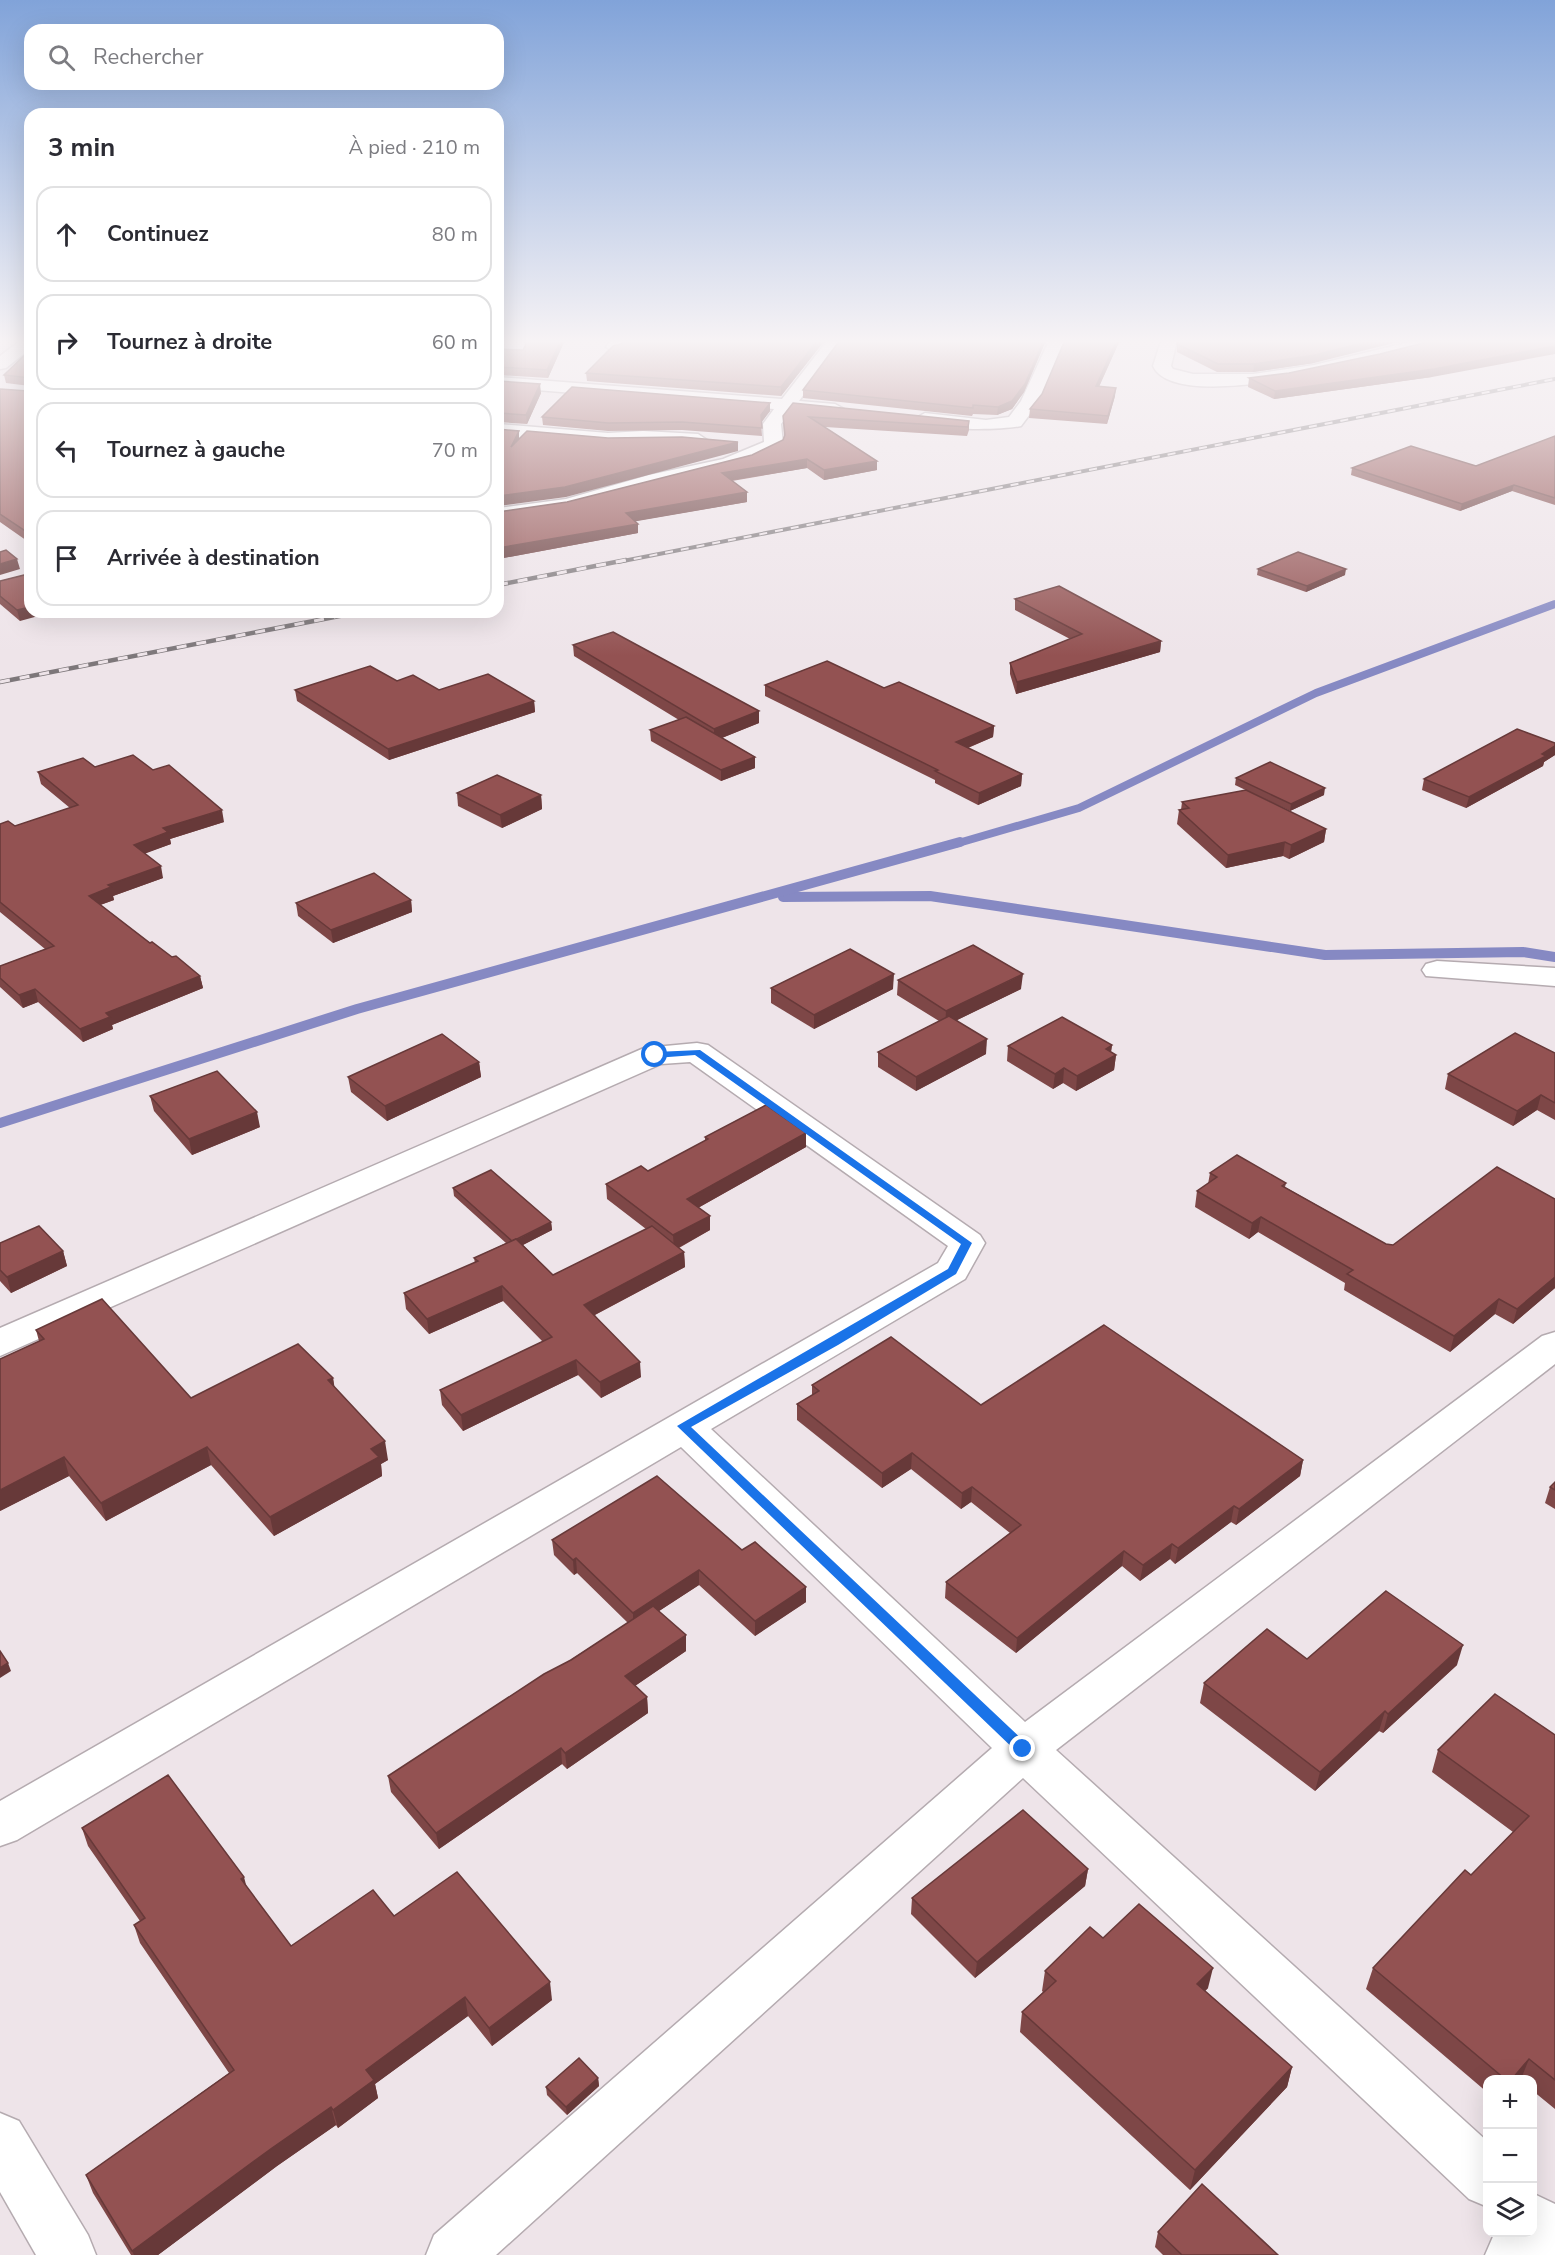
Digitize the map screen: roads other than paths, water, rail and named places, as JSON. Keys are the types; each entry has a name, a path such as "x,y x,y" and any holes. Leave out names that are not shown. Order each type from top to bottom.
{"street":[{"path":"504,513 575,502 645,482 727,466 752,457 770,446"},
{"path":"1437,970 1555,977"},
{"path":"0,1343 655,1055 697,1052 967,1243 952,1272 834,1342 683,1426 0,1825"},
{"path":"454,2255 1023,1749 1555,1345"},
{"path":"683,1426 1023,1749 1483,2175"},
{"path":"0,2140 68,2255"}],"waterway":[{"path":"955,844 1079,808 1316,693 1555,604"},
{"path":"0,1123 357,1009 960,842"},
{"path":"783,897 930,896 1325,955 1523,952 1555,957"}],"railway":[{"path":"618,562 1211,446"},
{"path":"504,584 626,560"},
{"path":"0,682 329,618"}]}
